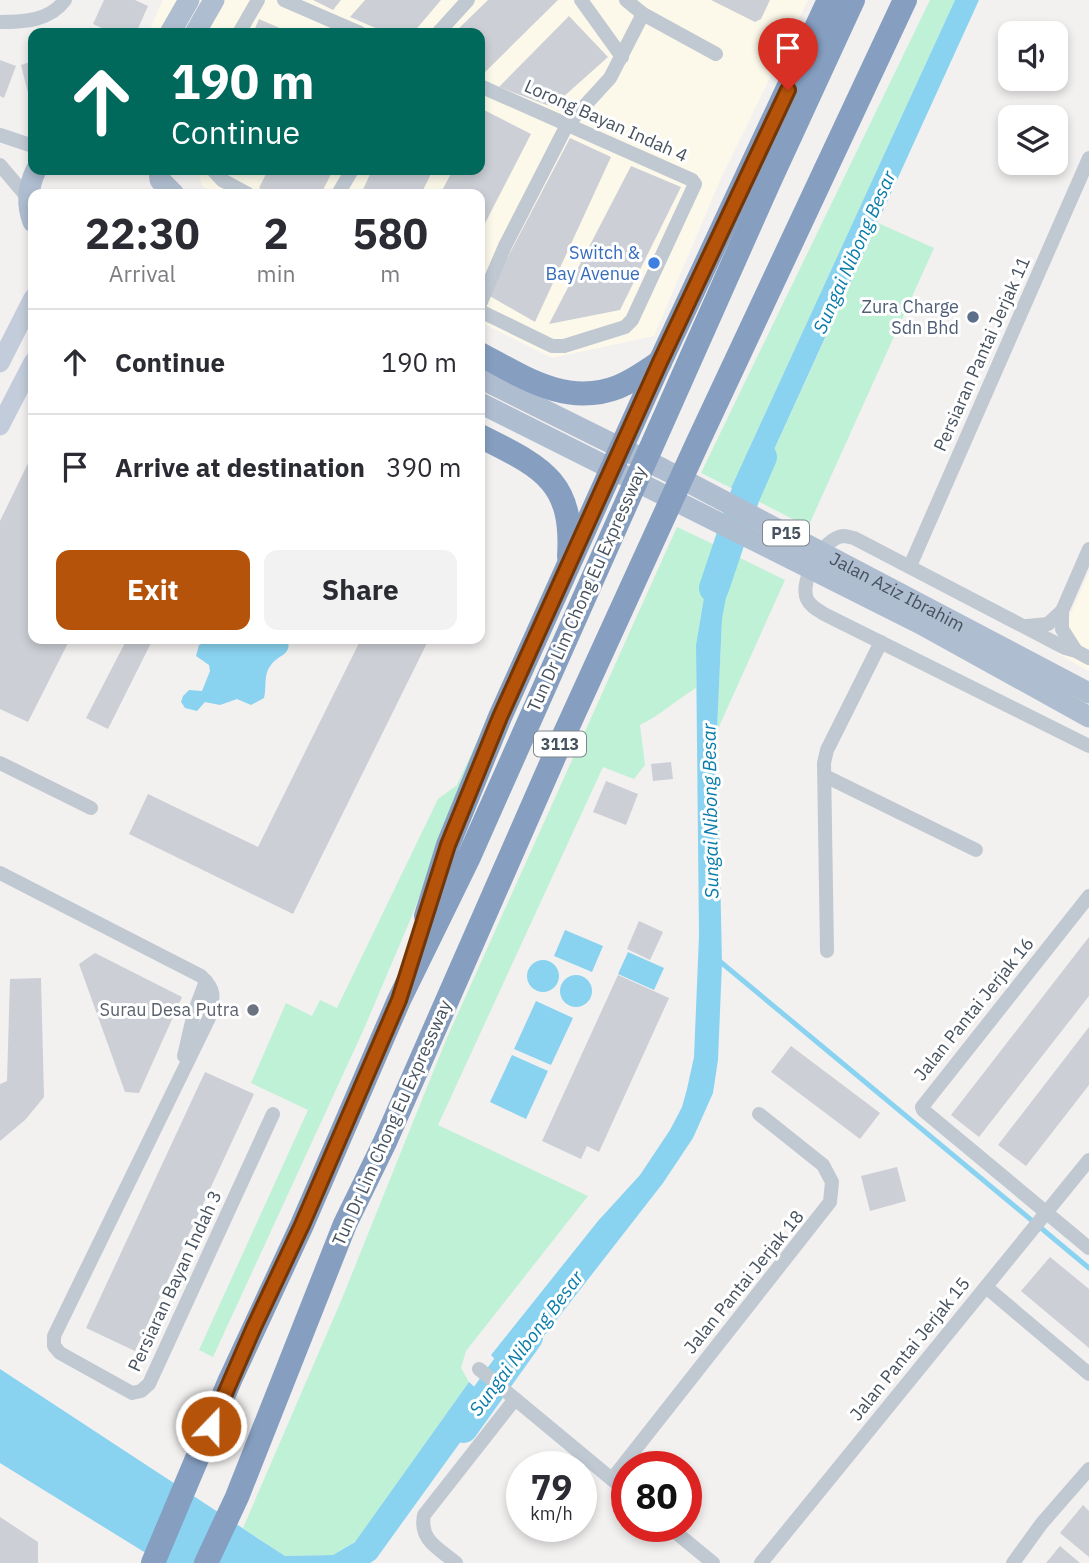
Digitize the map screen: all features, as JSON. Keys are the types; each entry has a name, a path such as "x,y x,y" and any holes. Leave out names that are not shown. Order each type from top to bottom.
{"highway":[{"path":"399,1000 448,845 500,717 660,362 829,0"},
{"name":"Tun Dr Lim Chong Eu Expressway","path":"153,1563 230,1380 302,1225 399,1000 468,859 770,180 853,0"},
{"name":"Tun Dr Lim Chong Eu Expressway","path":"206,1563 237,1497 345,1224 385,1142 554,757 697,444 905,0"},
{"path":"485,357 549,389 571,394 596,393 617,388 660,362"},
{"path":"485,439 531,463 554,482 566,505 569,524 569,569"}],"main road":[{"path":"173,28 189,0"},
{"path":"198,28 214,0"},
{"name":"Jalan Aziz Ibrahim","path":"485,380 688,482 1089,693"},
{"name":"Jalan Aziz Ibrahim","path":"485,406 921,624 1089,717"}],"street":[{"path":"0,22 24,22 45,17 65,0"},
{"path":"242,28 258,0"},
{"path":"284,0 348,28"},
{"path":"443,28 468,0"},
{"path":"581,0 622,57"},
{"path":"626,0 643,14 716,54"},
{"path":"485,292 505,246 567,125 610,78 643,14"},
{"name":"Lorong Bayan Indah 4","path":"485,88 692,180 694,189 632,320 625,327 564,346 552,345 485,313"},
{"path":"0,135 28,144"},
{"name":"Persiaran Pantai Jerjak 11","path":"910,566 1089,158"},
{"path":"0,165 28,198"},
{"path":"217,175 240,189"},
{"path":"0,363 28,308"},
{"path":"0,426 28,372"},
{"path":"1083,654 1065,648 1026,625 854,538 843,536 828,542 808,575 806,597 810,604 824,614 1089,746"},
{"path":"1083,654 1062,629 1062,611 1089,549"},
{"path":"1026,625 1048,624 1062,611"},
{"path":"827,951 824,776 827,750 881,642"},
{"path":"0,763 91,808"},
{"path":"824,776 976,850"},
{"name":"Persiaran Bayan Indah 3","path":"0,873 201,976 214,995 209,1018 54,1336 54,1346 60,1353 132,1393 141,1391 149,1384 273,1114"},
{"name":"Jalan Pantai Jerjak 16","path":"1089,896 922,1107 1044,1215 1089,1248"},
{"name":"Jalan Pantai Jerjak 18","path":"634,1451 830,1202 832,1182 823,1165 759,1114"},
{"name":"Jalan Pantai Jerjak 15","path":"761,1563 1089,1160"},
{"path":"986,1287 1089,1374"},
{"path":"479,1369 611,1478"},
{"path":"456,1563 426,1538 422,1527 424,1515 511,1395"},
{"path":"1013,1563 1035,1532 1089,1469"},
{"path":"687,1542 713,1563"}],"shaded area":[{"path":"163,0 808,0 721,178 654,336 552,358 485,324 485,189 208,189 202,186 199,175 485,175 485,28 150,28"},
{"path":"1089,572 1089,671 1058,654 1071,613"}],"green space":[{"path":"930,0 955,0 731,488 701,473"},
{"path":"878,223 934,248 808,527 752,498"},
{"path":"677,527 713,544 696,645 696,688 640,725 645,765 634,779 603,767 438,1125 588,1196 466,1351 461,1368 469,1382 356,1541 333,1555 285,1556 243,1528 341,1301 446,1040"},
{"path":"734,555 785,580 717,731 722,618"},
{"path":"496,700 411,918 363,1031 213,1357 199,1350 308,1110 251,1083 286,1003 312,1016 320,1000 337,1008 438,799 457,785"}],"water":[{"path":"955,0 979,0 752,498 731,488"},
{"path":"713,544 734,555 722,619 717,731 722,963 718,1060 713,1093 693,1138 663,1183 512,1377 491,1355 598,1221 640,1175 670,1130 682,1107 687,1089 694,1057 699,936 696,645"},
{"path":"288,644 288,648 267,672 264,698 251,705 237,699 220,705 205,702 197,711 185,708 181,702 189,690 202,691 210,671 209,665 196,656 199,645"},
{"path":"565,930 603,946 592,972 554,956"},
{"path":"628,952 664,968 654,990 618,974"},
{"path":"543,960 555,964 559,976 555,988 543,992 531,988 527,976 531,964"},
{"path":"576,975 588,979 592,991 588,1003 576,1007 564,1003 560,991 564,979"},
{"path":"536,1001 573,1018 551,1065 514,1049"},
{"path":"512,1055 548,1071 526,1119 490,1102"},
{"path":"0,1369 285,1556 333,1555 355,1542 469,1382 490,1401 376,1559 370,1563 162,1563 0,1463"}],"building":[{"path":"104,0 135,0 148,6 138,28 102,28 93,24"},
{"path":"313,0 341,0 333,10"},
{"path":"365,0 441,0 417,28 375,28 350,17"},
{"path":"488,0 558,0 485,72 485,28 459,28"},
{"path":"711,0 770,0 761,19 755,22"},
{"path":"569,16 608,57 552,107 499,87"},
{"path":"259,19 280,28 255,28"},
{"path":"0,60 16,66 4,98 0,96"},
{"path":"28,63 28,93 21,65"},
{"path":"485,111 531,134 485,223 485,189 443,189 450,175 485,175"},
{"path":"570,138 611,157 535,322 488,295"},
{"path":"631,166 681,187 620,310 549,324"},
{"path":"266,175 330,175 324,189 259,188"},
{"path":"370,175 430,175 424,189 363,189"},
{"path":"28,463 28,644 67,644 28,722 0,709 0,521"},
{"path":"124,644 150,644 108,729 86,718"},
{"path":"359,644 427,644 293,914 129,834 148,794 258,847"},
{"path":"671,762 673,779 653,781 651,764"},
{"path":"606,781 638,794 626,825 593,812"},
{"path":"639,921 663,932 650,960 627,949"},
{"path":"1089,937 1089,996 979,1137 951,1115"},
{"path":"95,953 182,997 139,1093 125,1092 79,964"},
{"path":"618,975 669,998 599,1152 587,1146 581,1159 542,1141"},
{"path":"41,978 44,1097 25,1120 0,1141 0,1084 7,1081 10,979"},
{"path":"1089,1027 1089,1085 1026,1166 998,1145"},
{"path":"791,1046 880,1113 860,1139 771,1072"},
{"path":"205,1072 254,1094 135,1351 86,1328"},
{"path":"897,1167 906,1201 870,1211 861,1176"},
{"path":"1050,1257 1089,1289 1089,1348 1021,1291"},
{"path":"1083,1505 1089,1511 1089,1557 1060,1533"},
{"path":"0,1517 38,1542 38,1563 0,1563"},
{"path":"1060,1546 1080,1563 1046,1563"}],"waterway":[{"name":"Sungai Nibong Besar","path":"714,588 745,496 762,457"},
{"path":"717,959 1089,1268"},
{"name":"Sungai Nibong Besar","path":"463,1428 528,1337"}],"place":[{"name":"Switch & Bay Avenue","path":"654,263"},
{"name":"Zura Charge Sdn Bhd","path":"973,317"},
{"name":"Surau Desa Putra","path":"253,1010"}],"route":[{"path":"211,1426 302,1225 399,1000 448,845 500,717 660,362 788,90"}]}
